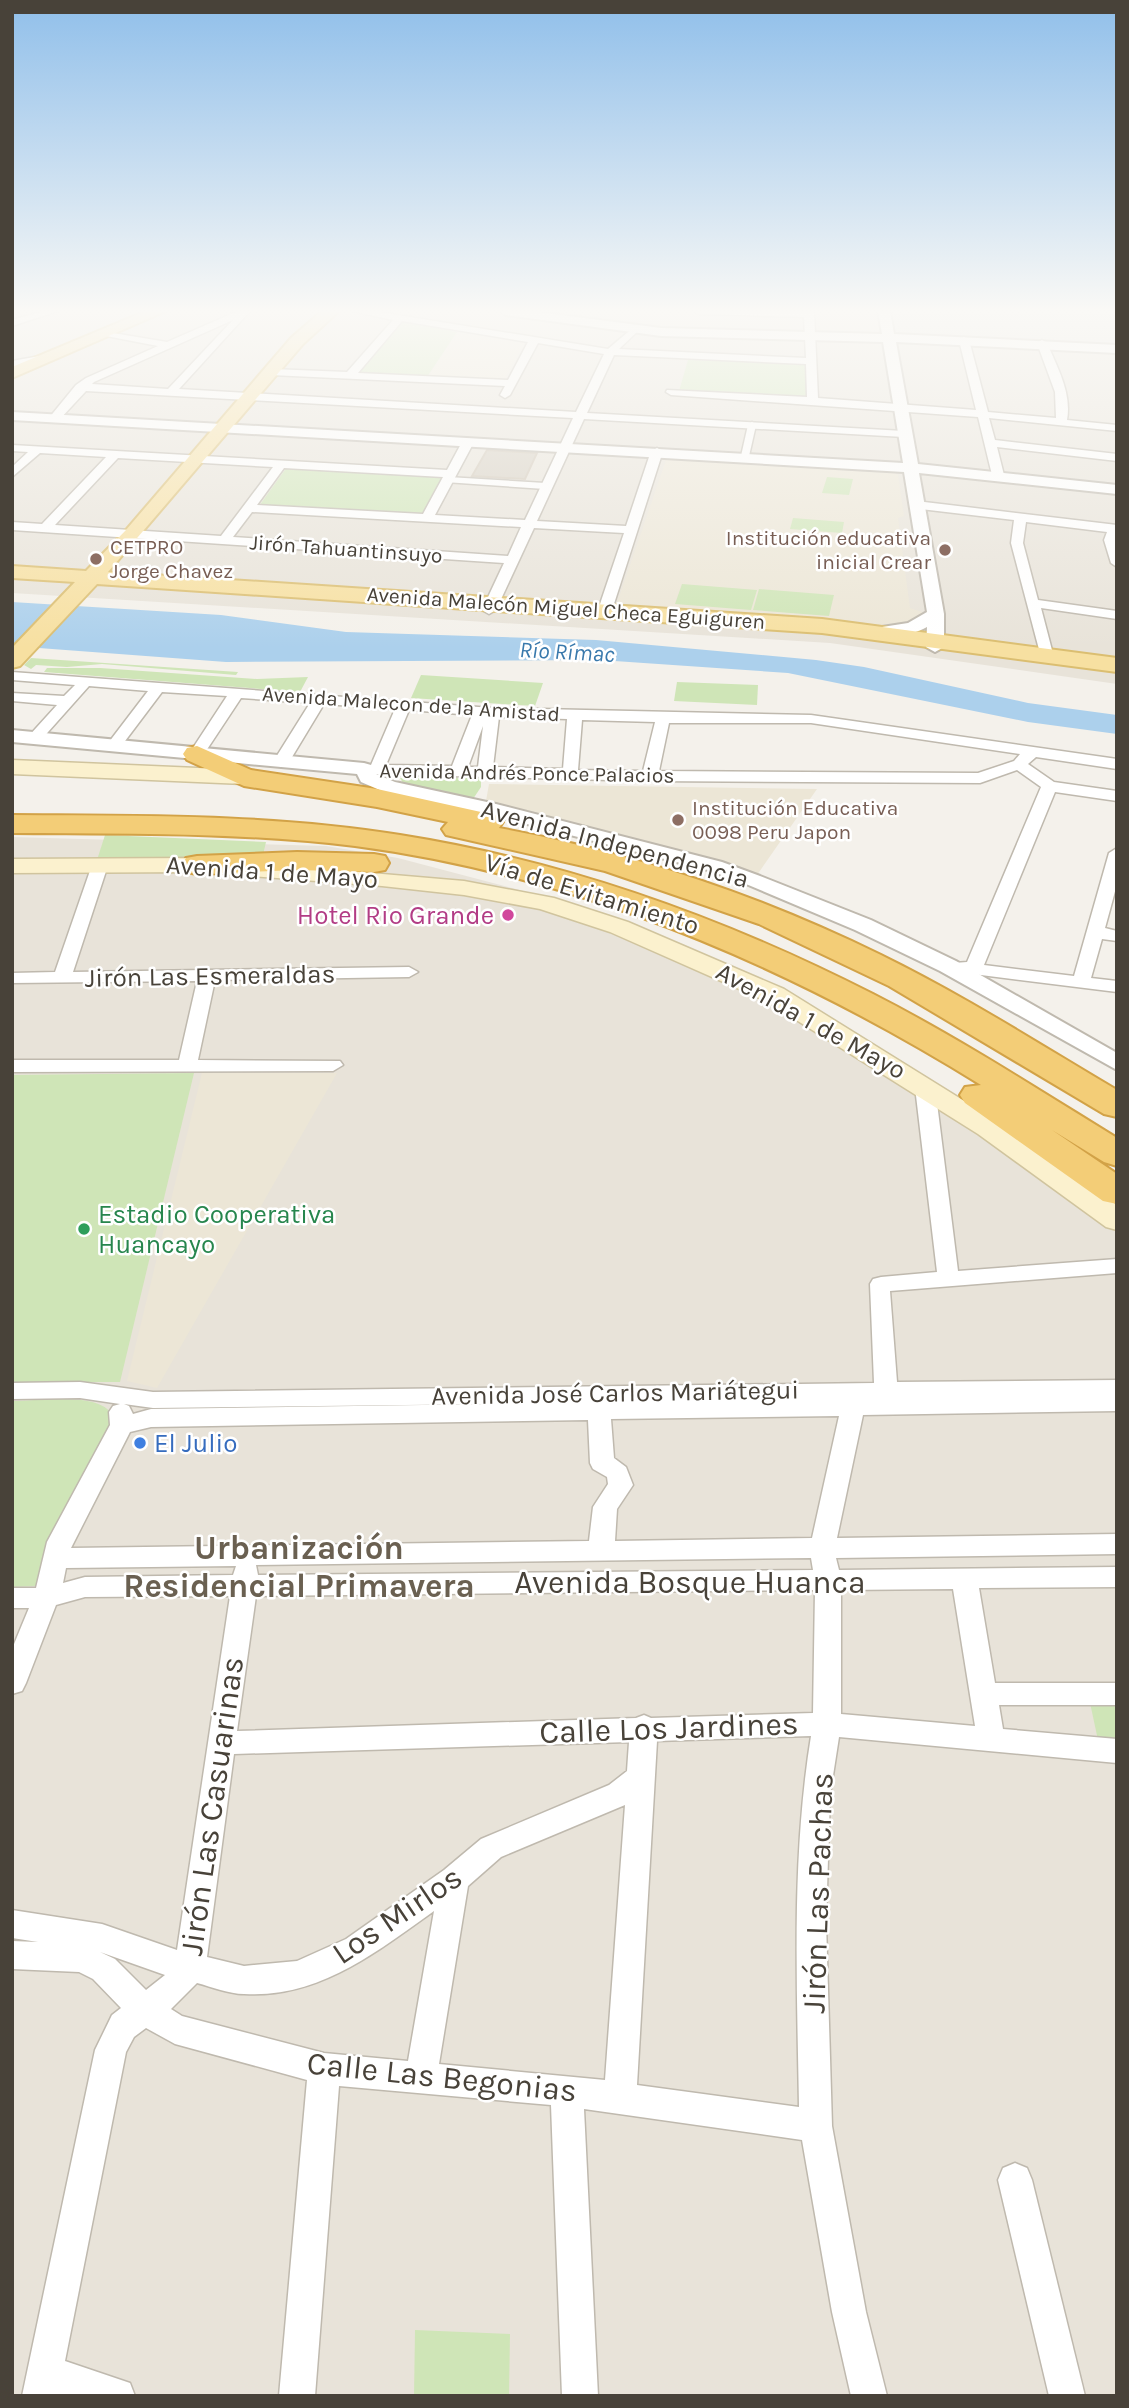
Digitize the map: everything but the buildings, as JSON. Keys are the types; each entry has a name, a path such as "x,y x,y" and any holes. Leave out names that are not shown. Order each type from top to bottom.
{"highway":[{"path":"197,754 244,777 377,799 489,822 536,834 602,860"},
{"name":"Vía de Evitamiento","path":"12,802 328,812 486,834 602,860 731,902 867,961 937,998 1117,1106"},
{"name":"Vía de Evitamiento","path":"12,824 220,828 318,834 442,852 568,881 695,924 865,1003 1117,1154"},
{"path":"197,865 355,862 568,881"},
{"path":"865,1003 983,1100 1117,1192"}],"main road":[{"path":"15,664 133,534 227,423"},
{"name":"Avenida Malecón Miguel Checa Eguiguren","path":"12,572 86,585 605,610 882,632 1117,673"},
{"path":"12,582 86,585"},
{"name":"Avenida Malecón Miguel Checa Eguiguren","path":"491,606 936,643 1046,654 1117,665"},
{"name":"Avenida Independencia","path":"12,767 244,777"},
{"name":"Avenida 1 de Mayo","path":"12,866 197,865 410,882 545,903 619,927 775,995 925,1087 1117,1220"}],"street":[{"path":"145,423 909,467 1117,490"},
{"path":"491,606 575,423"},
{"path":"747,423 904,434"},
{"path":"902,423 936,614 936,643"},
{"path":"987,423 998,475"},
{"path":"1080,423 1117,428"},
{"path":"745,456 752,425"},
{"path":"427,518 468,442"},
{"path":"992,443 1117,458"},
{"path":"12,449 280,465 545,486"},
{"path":"12,474 37,450"},
{"path":"605,610 657,451"},
{"path":"45,528 115,454"},
{"path":"224,541 280,465"},
{"path":"916,505 1115,528 1110,540 1117,563"},
{"path":"250,508 631,530"},
{"path":"1021,516 1017,543 1046,654"},
{"name":"Jirón Tahuantinsuyo","path":"12,526 511,560"},
{"path":"1034,603 1117,615"},
{"path":"882,632 913,628 936,614"},
{"name":"Avenida Malecon de la Amistad","path":"15,664 86,681 487,711 663,718 811,719 1117,764"},
{"path":"35,738 86,681"},
{"path":"114,746 158,687"},
{"path":"197,754 237,692"},
{"path":"12,697 68,701"},
{"path":"281,762 320,698"},
{"path":"369,772 404,705"},
{"path":"458,772 487,711"},
{"path":"485,773 487,711"},
{"path":"570,774 575,715"},
{"path":"650,776 663,718"},
{"name":"Avenida Andrés Ponce Palacios","path":"12,736 369,772 650,776 980,778 1019,764 1034,750"},
{"path":"1019,764 1049,786 1117,796"},
{"name":"Avenida Independencia","path":"244,777 369,772 390,788 496,810 715,866 863,925 948,966 1117,1063"},
{"path":"973,969 1049,786"},
{"path":"1082,982 1095,932 1111,890 1117,853"},
{"path":"62,978 100,865"},
{"path":"1095,932 1117,936"},
{"path":"948,966 1117,987"},
{"name":"Jirón Las Esmeraldas","path":"12,978 409,972"},
{"path":"187,1066 207,977"},
{"path":"12,1066 333,1065"},
{"path":"925,1087 948,1278"},
{"path":"887,1389 878,1289 887,1282 1117,1266"},
{"name":"Avenida José Carlos Mariátegui","path":"122,1425 151,1418 599,1411 852,1398 887,1389 1117,1388"},
{"name":"Avenida José Carlos Mariátegui","path":"12,1391 80,1390 153,1400 852,1398 1117,1403"},
{"path":"12,1683 46,1598 56,1558 72,1517 122,1425 121,1408 113,1395"},
{"name":"Jirón Las Pachas","path":"852,1398 822,1549 828,1581 827,1724 816,1795 811,1922 816,2126 849,2312 869,2396"},
{"path":"599,1411 602,1463 614,1469 620,1476 621,1485 605,1507 601,1552"},
{"path":"56,1558 1117,1544"},
{"path":"554,1583 555,1552"},
{"name":"Jirón Las Casuarinas","path":"42,2384 111,2050 123,2026 173,1989 190,1968 248,1555"},
{"name":"Avenida Bosque Huanca","path":"12,1598 46,1598 85,1587 1117,1577"},
{"path":"964,1579 991,1737"},
{"path":"984,1694 1117,1694"},
{"name":"Calle Los Jardines","path":"220,1743 644,1727 827,1724 991,1737 1117,1751"},
{"path":"620,2097 644,1727"},
{"name":"Los Mirlos","path":"12,1924 102,1938 190,1968 244,1980 299,1975 357,1949 454,1879 491,1848 619,1794 642,1776"},
{"path":"421,2079 454,1879"},
{"name":"Calle Las Begonias","path":"12,1955 82,1958 104,1969 143,2009 175,2029 324,2069 620,2097 816,2126"},
{"path":"297,2396 324,2069"},
{"path":"567,2091 580,2396"},
{"path":"1015,2180 1068,2396"},
{"path":"42,2384 117,2396"}],"shaded area":[{"path":"12,423 1117,423 1117,684 830,643 12,593"},
{"path":"673,457 892,471 898,475 904,516 898,518 910,608 922,612 922,616 915,624 872,629 863,622 617,603 666,460"},
{"name":"Institución Educativa 0098 Peru Japon","path":"489,784 817,789 757,875 635,839 486,801"},
{"path":"12,837 326,846 398,858 595,910 689,947 808,1005 1117,1212 1117,2396 12,2396"},
{"path":"202,1073 337,1073 157,1388 127,1381"}],"green space":[{"path":"287,467 442,479 424,515 259,506"},
{"path":"827,477 853,479 849,495 822,493"},
{"path":"793,518 844,522 842,533 790,529"},
{"path":"682,584 757,590 751,610 675,604"},
{"path":"759,589 834,595 829,616 753,610"},
{"path":"31,658 238,672 236,675 102,664 67,667 36,665 31,669 24,665"},
{"path":"47,668 100,668 257,679 308,677 300,692 44,672"},
{"path":"421,675 543,683 535,706 411,698"},
{"path":"677,682 758,685 757,705 674,701"},
{"path":"400,778 481,778 481,787 473,799 403,783"},
{"path":"105,835 266,842 263,855 97,860"},
{"name":"Estadio Cooperativa Huancayo","path":"194,1073 120,1382 12,1382 12,1075"},
{"path":"12,1401 85,1401 108,1410 114,1419 51,1543 36,1586 12,1587"},
{"path":"1089,1698 1117,1699 1117,1745 1099,1745"},
{"path":"415,2330 510,2334 509,2396 414,2396"}],"water":[{"name":"Río Rímac","path":"12,602 221,615 346,632 596,640 816,660 864,667 1028,703 1117,715 1117,734 1028,722 788,673 600,660 226,662 12,646"}],"place":[{"name":"Institución educativa inicial Crear","path":"945,550"},
{"name":"CETPRO Jorge Chavez","path":"96,559"},
{"name":"Institución Educativa 0098 Peru Japon","path":"678,820"},
{"name":"Hotel Rio Grande","path":"508,915"},
{"name":"Estadio Cooperativa Huancayo","path":"84,1229"},
{"name":"El Julio","path":"140,1443"}],"district":[{"name":"Urbanización Residencial Primavera","path":"299,1567"}]}
